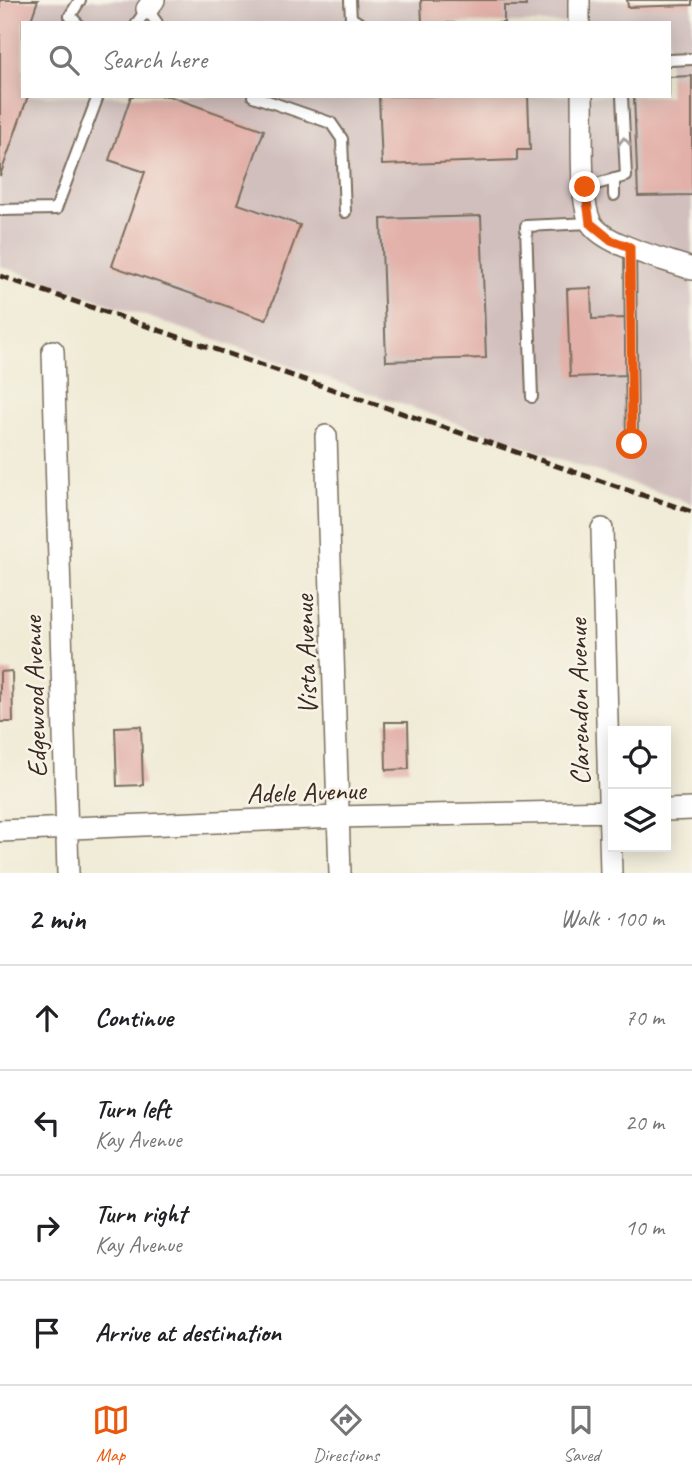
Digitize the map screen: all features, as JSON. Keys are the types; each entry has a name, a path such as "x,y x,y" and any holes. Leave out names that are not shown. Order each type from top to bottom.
{"street":[{"path":"579,0 579,21"},
{"path":"582,98 585,187 590,223 611,240 692,269"},
{"name":"Edgewood Avenue","path":"53,351 68,873"},
{"name":"Vista Avenue","path":"326,436 340,873"},
{"name":"Clarendon Avenue","path":"602,529 610,789"},
{"path":"671,810 692,809"},
{"name":"Adele Avenue","path":"0,831 337,817 608,811"},
{"name":"Clarendon Avenue","path":"611,852 611,873"}],"lane":[{"path":"76,21 70,16 80,0"},
{"path":"350,0 351,18 356,21"},
{"path":"671,61 692,59"},
{"path":"0,210 56,209 97,98"},
{"path":"259,98 331,122 342,139 345,212"},
{"path":"585,187 626,176 622,98"},
{"path":"614,179 614,195"},
{"path":"532,397 526,226 590,223"},
{"path":"630,247 632,444"}],"shaded area":[{"path":"0,0 692,0 692,504 0,266"}],"building":[{"path":"0,0 38,0 31,20 33,21 21,21 21,98 27,98 0,176"},
{"path":"421,0 525,0 526,6 504,6 504,21 422,21"},
{"path":"627,0 692,0 692,5 628,7"},
{"path":"692,76 692,195 638,196 634,98 671,98 671,77"},
{"path":"130,98 175,98 264,130 238,204 300,225 266,320 112,266 145,172 109,160"},
{"path":"379,98 528,98 530,150 517,150 517,160 382,165"},
{"path":"481,216 486,358 386,361 381,219"},
{"path":"591,288 592,319 626,318 628,375 570,377 567,289"},
{"path":"12,671 13,722 0,722 0,672"},
{"path":"385,722 408,722 409,769 386,770"},
{"path":"141,726 143,785 117,786 115,727"}],"railway":[{"path":"0,276 692,512"}],"route":[{"path":"585,187 590,223 611,240 630,247 632,444"}]}
